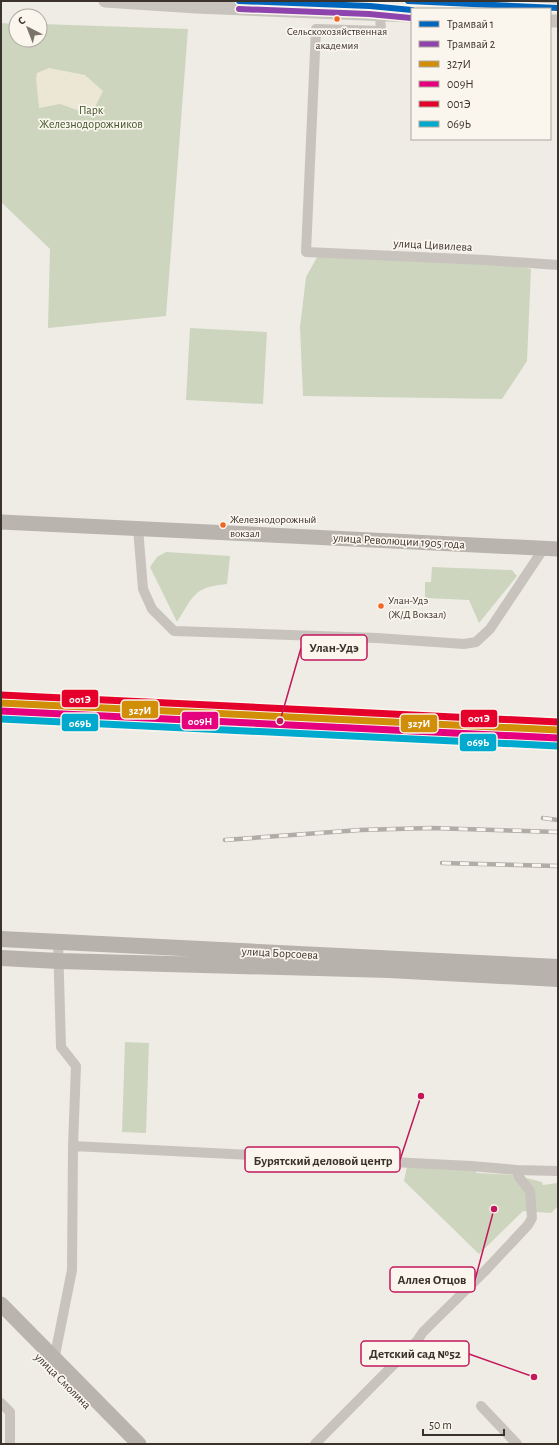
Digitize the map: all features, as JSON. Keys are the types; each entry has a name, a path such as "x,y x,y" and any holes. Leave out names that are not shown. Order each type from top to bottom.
{"main road":[{"name":"улица Революции 1905 года","path":"1,522 551,549"},
{"name":"улица Борсоева","path":"1,939 558,967"},
{"name":"улица Борсоева","path":"1,958 59,961 389,970 558,979"},
{"path":"1,1304 54,1364 139,1444"},
{"name":"улица Смолина","path":"1,1317 54,1364 126,1444"}],"street":[{"path":"105,1 196,7 411,16"},
{"path":"516,1 558,4"},
{"name":"улица Цивилева","path":"380,15 381,31 316,29 306,252 485,260 558,265"},
{"path":"138,528 143,589 152,609 174,631 376,638 464,644 476,642 490,630 551,549"},
{"path":"54,1364 72,1270 73,1146 76,1066 61,1047 58,941"},
{"path":"73,1146 471,1166 518,1174 558,1171"},
{"path":"315,1444 417,1341 423,1332 484,1272 528,1225 532,1218 530,1191 518,1174"},
{"path":"1,1403 10,1412 10,1444"},
{"path":"481,1406 517,1444"}],"green space":[{"name":"Парк Железнодорожников","path":"1,23 8,23 8,48 48,48 48,24 188,29 166,316 48,328 50,249 1,202"},
{"path":"320,252 485,259 531,269 527,361 502,399 303,396 300,327 306,277"},
{"path":"190,328 267,332 263,404 186,400"},
{"path":"166,552 230,556 227,584 216,585 201,590 191,599 177,622 150,567 157,557"},
{"path":"432,567 512,570 517,576 479,623 469,600 425,598 425,582 431,582"},
{"path":"125,1042 149,1043 146,1133 122,1132"},
{"path":"408,1162 471,1166 477,1173 514,1175 542,1182 543,1185 557,1183 558,1176 558,1206 551,1213 523,1211 479,1254 404,1181"}],"shaded area":[{"path":"49,68 85,75 103,91 91,115 60,104 39,108 36,78 37,73"}],"railway":[{"path":"543,818 558,820"},
{"path":"225,840 360,830 431,828 558,832"},
{"path":"442,863 558,866"}],"tram line":[{"name":"1","path":"239,1 370,6 411,10"},
{"name":"1","path":"408,1 558,8"},
{"name":"2","path":"239,9 369,14 411,18"}],"transit line":[{"name":"001Э","path":"1,695 558,722"},
{"name":"327И","path":"1,703 558,730"},
{"name":"009Н","path":"1,711 558,738"},
{"name":"069Ь","path":"1,719 557,746"}],"place":[{"name":"Сельскохозяйственная академия","path":"337,19"},
{"name":"Железнодорожный вокзал","path":"223,525"},
{"name":"Улан-Удэ (Ж/Д Вокзал)","path":"381,606"},
{"name":"Улан-Удэ","path":"280,721"},
{"name":"Бурятский деловой центр","path":"421,1096"},
{"name":"Аллея Отцов","path":"494,1209"},
{"name":"Детский сад №52","path":"534,1377"}]}
